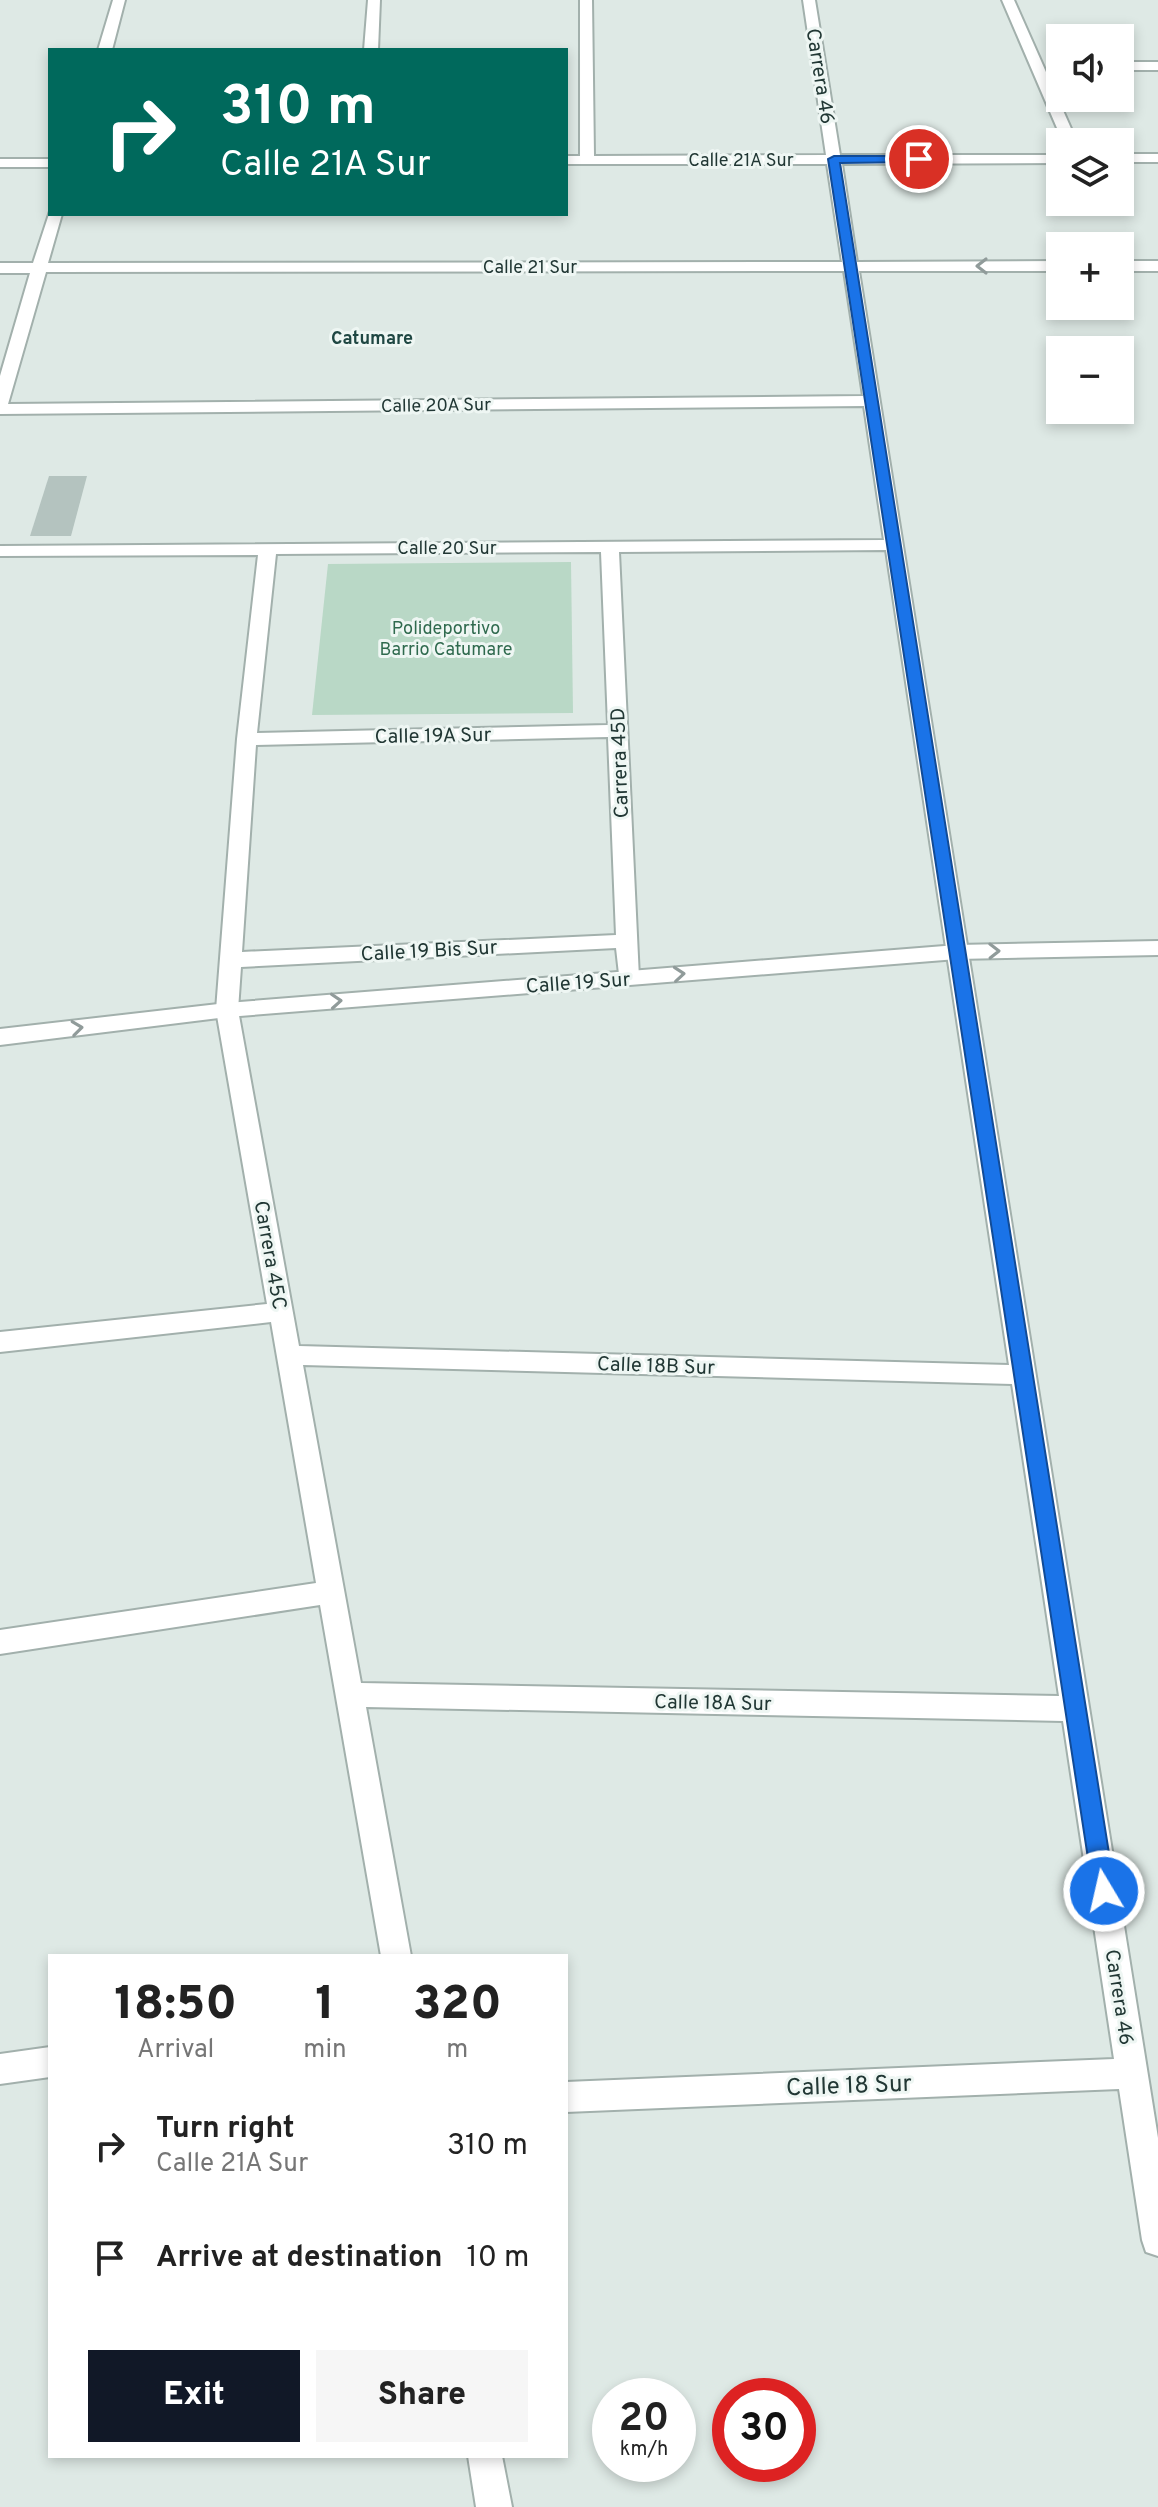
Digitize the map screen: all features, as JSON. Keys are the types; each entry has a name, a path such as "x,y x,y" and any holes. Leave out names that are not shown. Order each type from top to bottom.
{"street":[{"path":"106,48 119,0"},
{"path":"371,48 374,0"},
{"path":"586,0 587,160"},
{"name":"Carrera 46","path":"809,0 1158,2240"},
{"path":"1008,0 1043,65 1065,128"},
{"path":"1134,66 1158,66"},
{"path":"568,67 586,67"},
{"path":"1134,158 1158,158"},
{"name":"Calle 21A Sur","path":"568,160 1046,159"},
{"path":"0,163 48,163"},
{"path":"0,406 54,216"},
{"name":"Calle 21 Sur","path":"0,268 1046,266"},
{"path":"1134,266 1158,266"},
{"name":"Calle 20A Sur","path":"0,406 871,401"},
{"name":"Calle 20 Sur","path":"0,551 894,545"},
{"name":"Carrera 45D","path":"610,547 628,978"},
{"name":"Carrera 45C","path":"268,549 247,739 227,1010 396,1954"},
{"name":"Calle 19A Sur","path":"247,739 618,731"},
{"name":"Calle 19 Bis Sur","path":"232,960 626,941"},
{"name":"Calle 19 Sur","path":"0,1037 227,1010 957,952 1158,948"},
{"path":"0,1342 281,1312"},
{"name":"Calle 18B Sur","path":"289,1355 1023,1375"},
{"path":"0,1642 331,1592"},
{"name":"Calle 18A Sur","path":"349,1695 1076,1709"},
{"path":"0,2069 48,2062"},
{"name":"Calle 18 Sur","path":"568,2097 1132,2073"},
{"path":"485,2458 494,2507"}],"green space":[{"name":"Polideportivo Barrio Catumare","path":"571,562 573,713 312,715 328,564"}],"building":[{"path":"49,476 87,476 71,536 30,536"}],"district":[{"name":"Catumare","path":"372,338"}],"route":[{"path":"919,159 834,159 1104,1891"}]}
